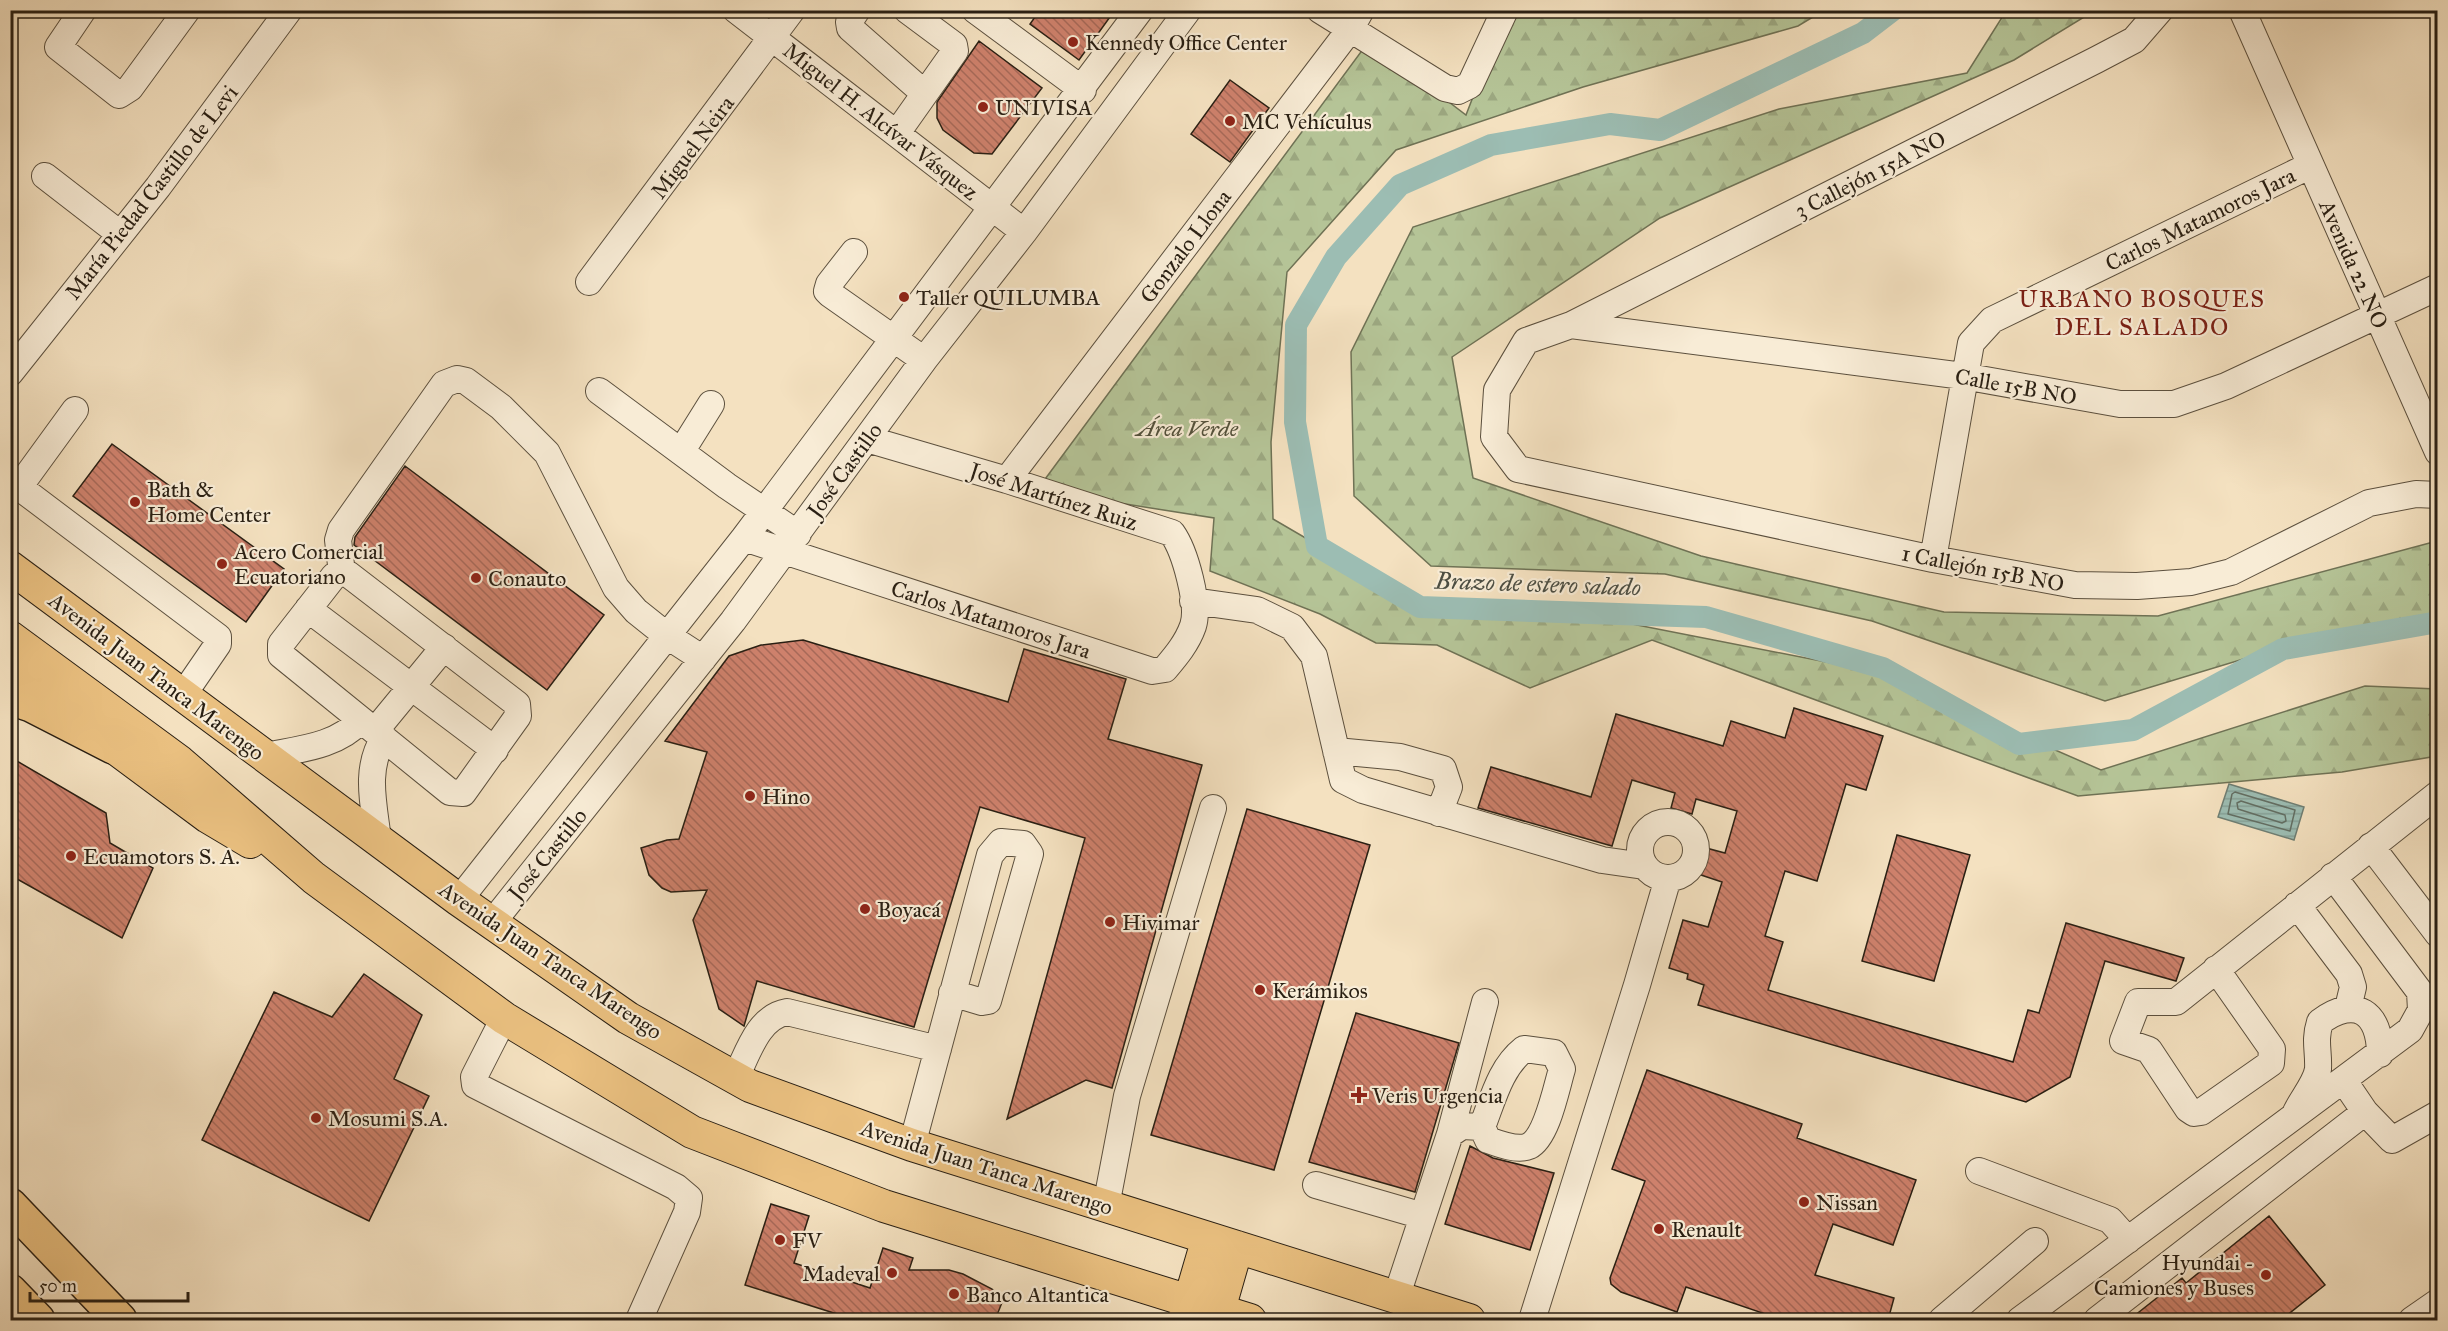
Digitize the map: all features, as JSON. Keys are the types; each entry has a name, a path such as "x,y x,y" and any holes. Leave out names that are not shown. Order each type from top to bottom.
{"highway":[{"path":"10,698 31,705 113,747"},
{"path":"10,1205 120,1320"},
{"path":"10,1292 38,1320"}],"main road":[{"name":"Avenida Juan Tanca Marengo","path":"10,567 459,900 628,1018 750,1086 912,1145 1469,1320"},
{"path":"10,637 180,762 314,878 504,1018 692,1131 884,1206 1202,1313 1250,1320"},
{"path":"10,670 208,817 314,878"},
{"path":"1202,1313 1208,1238"},
{"path":"1202,1313 1238,1248"}],"street":[{"path":"83,10 58,46 119,95 130,88 188,10"},
{"name":"María Piedad Castillo de Levi","path":"10,373 120,234 290,10"},
{"name":"Miguel H. Alcívar Vásquez","path":"736,10 1024,232"},
{"name":"Miguel Neira","path":"590,282 729,99 771,36 792,10"},
{"path":"857,10 849,22 850,28 924,93"},
{"path":"897,133 953,55 954,45 907,10"},
{"path":"975,10 1083,90"},
{"name":"José Castillo","path":"459,900 744,538 1083,90 1140,10"},
{"name":"José Castillo","path":"492,923 703,659 791,543 924,360 1024,232 1188,10"},
{"path":"1320,10 1356,19 1445,88 1458,91 1470,85 1505,10"},
{"name":"3 Callejón 15A NO","path":"1518,469 1494,437 1497,390 1526,341 1571,325 2096,60 2134,40 2160,10"},
{"name":"Avenida 22 NO","path":"2242,10 2309,166 2438,452"},
{"name":"Gonzalo Llona","path":"1007,480 1356,19"},
{"name":"Carlos Matamoros Jara","path":"1933,559 1963,376 1971,342 1992,320 2309,166"},
{"path":"45,176 120,234"},
{"path":"854,252 829,284 827,291 924,360"},
{"name":"Calle 15B NO","path":"1571,325 1963,376 2120,404 2174,404 2226,386 2438,287"},
{"path":"342,573 338,540 341,530 444,384 457,379 466,381 501,407 547,453 616,588 636,611 666,635 703,659"},
{"path":"599,391 762,512 791,543"},
{"path":"681,452 711,404"},
{"path":"75,410 15,493 218,637 218,644 183,695"},
{"name":"José Martínez Ruiz","path":"867,439 1007,480 1172,533 1181,545 1193,601"},
{"name":"1 Callejón 15B NO","path":"1518,469 1933,559 2075,585 2137,586 2191,582 2231,572 2369,502 2415,494 2438,495"},
{"name":"Carlos Matamoros Jara","path":"744,538 791,543 1158,672 1165,669 1181,649 1194,624 1193,601"},
{"path":"342,573 348,574 517,704 518,716 467,791 459,794 450,792 281,655 281,645 334,576 342,573"},
{"path":"1193,601 1257,610 1292,627 1314,656 1343,780 1363,790 1602,860 1644,866"},
{"path":"308,609 413,685 495,750"},
{"path":"265,756 373,730 444,647"},
{"path":"373,730 371,780 378,840"},
{"path":"1336,751 1400,757 1443,769 1449,787 1439,813"},
{"path":"2216,969 2272,1049 2274,1057 2271,1063 2238,1088 2201,1112 2194,1113 2188,1109 2149,1050 2123,1041 2138,1002 2176,1002 2216,969 2296,905 2438,794"},
{"path":"1106,1206 1127,1096 1213,808"},
{"path":"1663,823 1681,825 1690,833 1695,844 1695,856 1690,868 1680,875 1668,878 1654,875 1644,866 1640,854 1641,842 1647,831 1663,823"},
{"path":"912,1145 952,993 990,855 1001,842 1023,844 1030,854 988,1001 981,1002 952,993"},
{"path":"2371,846 2438,934"},
{"path":"2020,1320 2410,1030 2421,1010 2420,992 2333,876"},
{"path":"1532,1320 1637,985 1668,878"},
{"path":"2296,905 2349,974 2354,987 2348,1008"},
{"path":"1396,1298 1450,1134 1485,1002"},
{"path":"2295,1116 2316,1078 2318,1068 2315,1047 2320,1022 2331,1014 2348,1008 2368,1016 2380,1034 2380,1054"},
{"path":"736,1077 764,1024 774,1014 787,1012 938,1048"},
{"path":"504,1018 474,1077 475,1085 676,1187 689,1198 687,1212 639,1320"},
{"path":"2344,1081 2365,1112 2392,1140 2438,1114"},
{"path":"2097,1320 2365,1112"},
{"path":"1450,1134 1462,1126 1482,1127"},
{"path":"1979,1171 2109,1220 2128,1240"},
{"path":"1316,1185 1423,1216"},
{"path":"1941,1320 2035,1241"},
{"path":"2412,1320 2438,1302"}],"green space":[{"name":"Área Verde","path":"1506,11 1823,11 1798,26 1583,87 1396,150 1287,272 1271,442 1273,519 1434,613 1581,614 1877,672 2101,770 2365,686 2437,689 2437,756 2342,772 2078,796 1652,640 1530,688 1437,645 1376,643 1320,614 1210,571 1214,518 1037,490 1369,41 1466,115"},
{"path":"2006,11 2094,11 2014,60 1660,218 1452,357 1473,478 1701,556 1944,612 2158,616 2437,541 2437,620 2283,647 2105,701 1872,621 1665,574 1431,566 1354,496 1351,352 1413,227 1779,109 1967,73"}],"water":[{"path":"2229,784 2304,807 2294,840 2218,817"}],"building":[{"name":"Kennedy Office Center","path":"1040,10 1115,10 1079,60 1030,24"},
{"name":"UNIVISA","path":"979,41 1042,88 992,154 974,153 943,130 937,118 937,102"},
{"name":"MC Vehículus","path":"1230,80 1269,108 1230,162 1191,134"},
{"path":"112,444 284,569 246,622 73,496"},
{"name":"Conauto","path":"405,466 604,615 547,690 354,545 355,537"},
{"path":"803,640 1008,702 1024,649 1126,679 1108,739 1202,765 1112,1088 1086,1080 1007,1119 1085,838 980,807 914,1027 757,981 744,1026 719,1009 693,920 707,890 671,892 662,888 649,875 641,848 679,839 707,752 665,741 729,656 761,645"},
{"path":"1794,708 1883,736 1866,790 1846,784 1817,881 1785,871 1765,936 1783,942 1768,990 2013,1062 2028,1010 2039,1013 2066,923 2184,958 2176,981 2105,961 2070,1077 2026,1102 1698,1005 1704,985 1687,979 1688,974 1669,968 1683,920 1708,927 1722,882 1698,874 1706,848 1725,853 1737,811 1696,799 1692,814 1671,808 1675,793 1632,780 1612,846 1478,808 1491,767 1591,797 1616,714 1723,746 1731,721 1785,738"},
{"name":"Ecuamotors S. A.","path":"10,757 106,813 110,843 153,868 122,938 10,875"},
{"name":"Kerámikos","path":"1247,809 1370,845 1274,1170 1151,1135"},
{"path":"1897,835 1970,855 1934,981 1862,961"},
{"name":"Mosumi S.A.","path":"364,974 422,1015 394,1079 429,1096 369,1221 202,1140 274,992 332,1017"},
{"path":"1356,1013 1459,1043 1415,1192 1309,1162"},
{"path":"1647,1070 1802,1124 1797,1138 1916,1180 1893,1245 1833,1224 1815,1275 1894,1298 1888,1320 1783,1320 1686,1287 1677,1312 1621,1292 1611,1284 1610,1278 1645,1181 1612,1169"},
{"path":"1470,1146 1493,1158 1554,1173 1530,1250 1445,1224"},
{"path":"771,1204 809,1216 794,1263 870,1288 883,1248 913,1258 909,1270 949,1270 963,1274 992,1289 1003,1300 995,1320 856,1320 745,1285"},
{"name":"Hyundai - Camiones y Buses","path":"2269,1216 2325,1285 2281,1320 2129,1320 2182,1278 2186,1283"}],"waterway":[{"name":"Brazo de estero salado","path":"1893,10 1863,33 1660,130 1610,124 1491,145 1400,185 1336,257 1296,325 1295,422 1317,546 1420,607 1706,617 1883,668 2019,744 2133,730 2283,649 2438,622"}],"place":[{"name":"Kennedy Office Center","path":"1073,42"},
{"name":"UNIVISA","path":"983,107"},
{"name":"MC Vehículus","path":"1230,121"},
{"name":"Taller QUILUMBA","path":"904,297"},
{"name":"Bath & Home Center","path":"135,502"},
{"name":"Acero Comercial Ecuatoriano","path":"222,564"},
{"name":"Conauto","path":"476,578"},
{"name":"Hino","path":"750,796"},
{"name":"Ecuamotors S. A.","path":"71,856"},
{"name":"Boyacá","path":"865,909"},
{"name":"Hivimar","path":"1110,922"},
{"name":"Kerámikos","path":"1260,990"},
{"name":"Veris Urgencia","path":"1359,1095"},
{"name":"Mosumi S.A.","path":"316,1118"},
{"name":"Nissan","path":"1804,1202"},
{"name":"Renault","path":"1659,1229"},
{"name":"FV","path":"780,1240"},
{"name":"Madeval","path":"892,1273"},
{"name":"Hyundai - Camiones y Buses","path":"2266,1275"},
{"name":"Banco Altantica","path":"954,1294"}],"district":[{"name":"URBANO BOSQUES DEL SALADO","path":"2142,313"}]}
